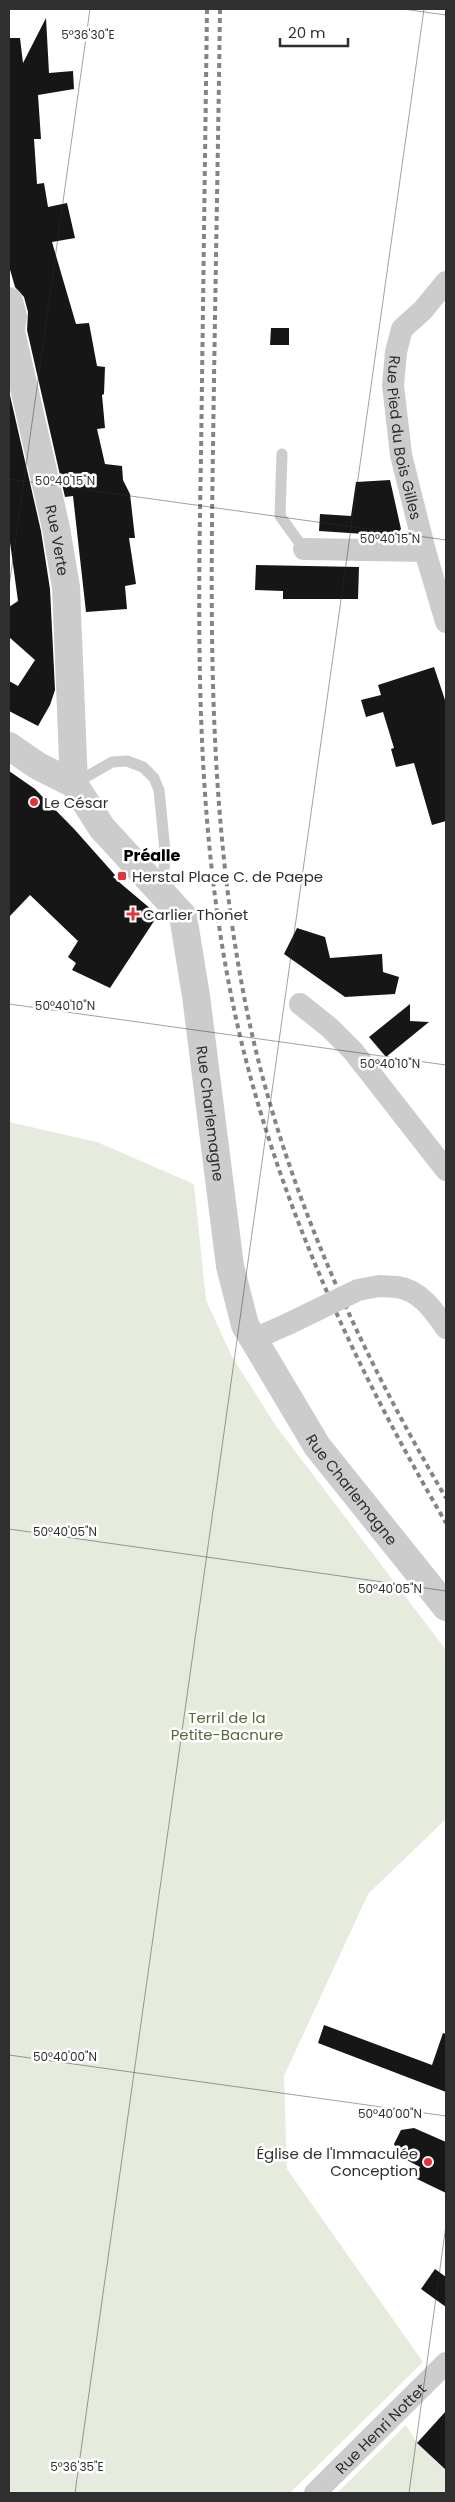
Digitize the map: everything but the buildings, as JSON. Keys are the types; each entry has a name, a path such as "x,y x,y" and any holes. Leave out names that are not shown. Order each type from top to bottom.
{"street":[{"name":"Rue Pied du Bois Gilles","path":"446,282 423,310 402,329 396,352 393,385 401,455 425,551 446,622"},
{"name":"Rue Verte","path":"9,301 13,316 11,331 56,528 66,587 74,784"},
{"path":"304,549 425,551"},
{"path":"38,766 52,762 63,751 71,736"},
{"path":"9,746 38,766 74,784"},
{"name":"Rue Charlemagne","path":"74,784 102,828 183,916 197,1006 230,1266 245,1326 317,1446 446,1607"},
{"path":"300,1004 330,1028 353,1051 446,1170"},
{"path":"252,1340 358,1290 379,1286 409,1289 432,1309 446,1328"},
{"name":"Rue Henri Nottet","path":"315,2493 446,2363"}],"lane":[{"path":"282,454 280,516 304,549"},
{"path":"74,784 112,762 126,761 143,766 154,778 159,790 165,851 163,893"}],"green space":[{"name":"Terril de la Petite-Bacnure","path":"9,1122 97,1142 194,1184 206,1300 231,1355 276,1426 446,1650 446,1819 368,1894 284,2076 287,2169 423,2362 290,2493 9,2493"},
{"path":"406,2425 417,2443 446,2470 446,2493 337,2493"}],"railway":[{"path":"207,9 199,613 200,691 203,770 219,925 233,1003 251,1079 288,1195 310,1252 360,1362 387,1417 446,1523"},
{"path":"220,9 212,520 212,662 219,804 235,945 248,1016 263,1079 303,1204 354,1325 383,1384 446,1498"}],"place":[{"name":"Le César","path":"34,802"},
{"name":"Herstal Place C. de Paepe","path":"122,876"},
{"name":"Carlier Thonet","path":"133,914"},
{"name":"Église de l'Immaculée Conception","path":"428,2162"}],"district":[{"name":"Préalle","path":"152,855"}]}
